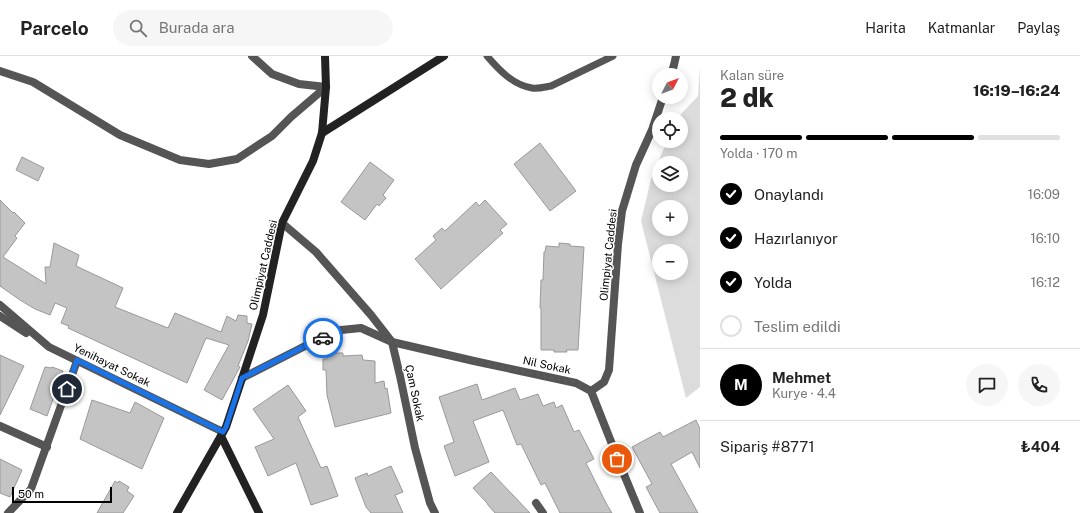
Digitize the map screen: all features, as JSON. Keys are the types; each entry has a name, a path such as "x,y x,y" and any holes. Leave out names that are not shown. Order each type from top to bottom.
{"main road":[{"name":"Olimpiyat Caddesi","path":"177,513 226,427 263,315 282,223 313,161 322,133 326,87 325,56"},
{"path":"322,133 444,56"},
{"path":"222,434 259,513"}],"street":[{"path":"252,56 272,74 299,84 326,87"},
{"path":"673,68 676,56"},
{"path":"0,70 33,82 120,135 180,160 209,164 237,159 272,136 291,117 326,87"},
{"name":"Olimpiyat Caddesi","path":"591,391 604,382 609,370 618,244 622,210 636,165 652,130 661,104"},
{"name":"Çam Sokak","path":"282,223 316,252 371,315 392,342 415,448 430,503 435,513"},
{"name":"Yenihayat Sokak","path":"0,305 49,347 222,434"},
{"path":"0,316 49,347"},
{"name":"Nil Sokak","path":"242,378 313,342 341,330 362,328 392,342 576,383 591,391"},
{"path":"8,513 31,489 77,360"},
{"path":"591,391 640,513"},
{"path":"0,426 47,447"},
{"path":"536,503 543,513"}],"lane":[{"path":"487,56 504,74 516,82 532,88 551,86 613,56"}],"shaded area":[{"path":"700,67 700,387 686,398 656,280 688,280 688,244 652,244 652,264 641,221 652,177 652,192 688,192 688,156 661,156 664,148 688,148 688,112 683,112 698,96"}],"building":[{"path":"540,143 576,191 550,211 514,164"},
{"path":"22,157 44,168 38,181 16,170"},
{"path":"370,162 394,180 383,195 386,198 379,206 377,204 365,220 341,202"},
{"path":"0,200 25,223 15,236 17,238 3,257 46,284 45,267 50,267 54,243 79,255 76,266 123,288 115,307 168,328 175,313 221,332 227,316 236,321 238,315 247,316 247,323 252,324 248,341 238,366 240,367 222,400 204,390 229,345 206,338 187,383 68,328 69,326 61,323 67,308 55,303 50,315 35,309 0,286"},
{"path":"485,200 507,224 500,230 503,233 441,289 415,259 436,240 433,236 442,228 445,231 476,202 479,206"},
{"path":"559,243 570,244 570,246 584,247 578,350 566,350 567,352 541,350 540,308 544,252 546,246 559,247"},
{"path":"332,353 343,353 343,356 362,355 363,360 375,361 375,383 384,381 385,389 387,388 391,413 335,427 327,395 326,370 323,370 323,359 327,359 327,356 332,355"},
{"path":"0,355 24,366 0,415"},
{"path":"45,367 52,367 63,371 47,416 30,409"},
{"path":"477,384 482,400 515,388 520,400 538,394 543,406 554,402 556,408 562,405 574,432 579,430 594,459 586,463 612,513 560,513 545,483 541,485 521,444 517,445 503,410 473,421 489,462 455,476 444,446 454,442 439,397"},
{"path":"288,385 306,411 298,417 321,468 327,466 338,496 311,505 296,463 268,476 255,447 274,439 253,409"},
{"path":"92,400 130,413 135,402 164,418 142,469 80,439"},
{"path":"696,420 700,429 700,468 692,452 671,464 698,513 660,513 646,487 652,484 632,447 660,432 663,437"},
{"path":"0,459 22,470 10,497 0,493"},
{"path":"391,466 403,492 395,495 403,513 371,513 366,507 355,478 367,473 368,476"},
{"path":"491,472 530,513 495,513 473,488"},
{"path":"115,481 118,483 119,481 129,487 127,491 134,496 123,513 97,513"}],"way so far":[{"path":"323,338 341,330 362,328 392,342 576,383 591,391 617,459"}],"route":[{"path":"67,389 77,360 223,432 242,378 323,338"}]}
